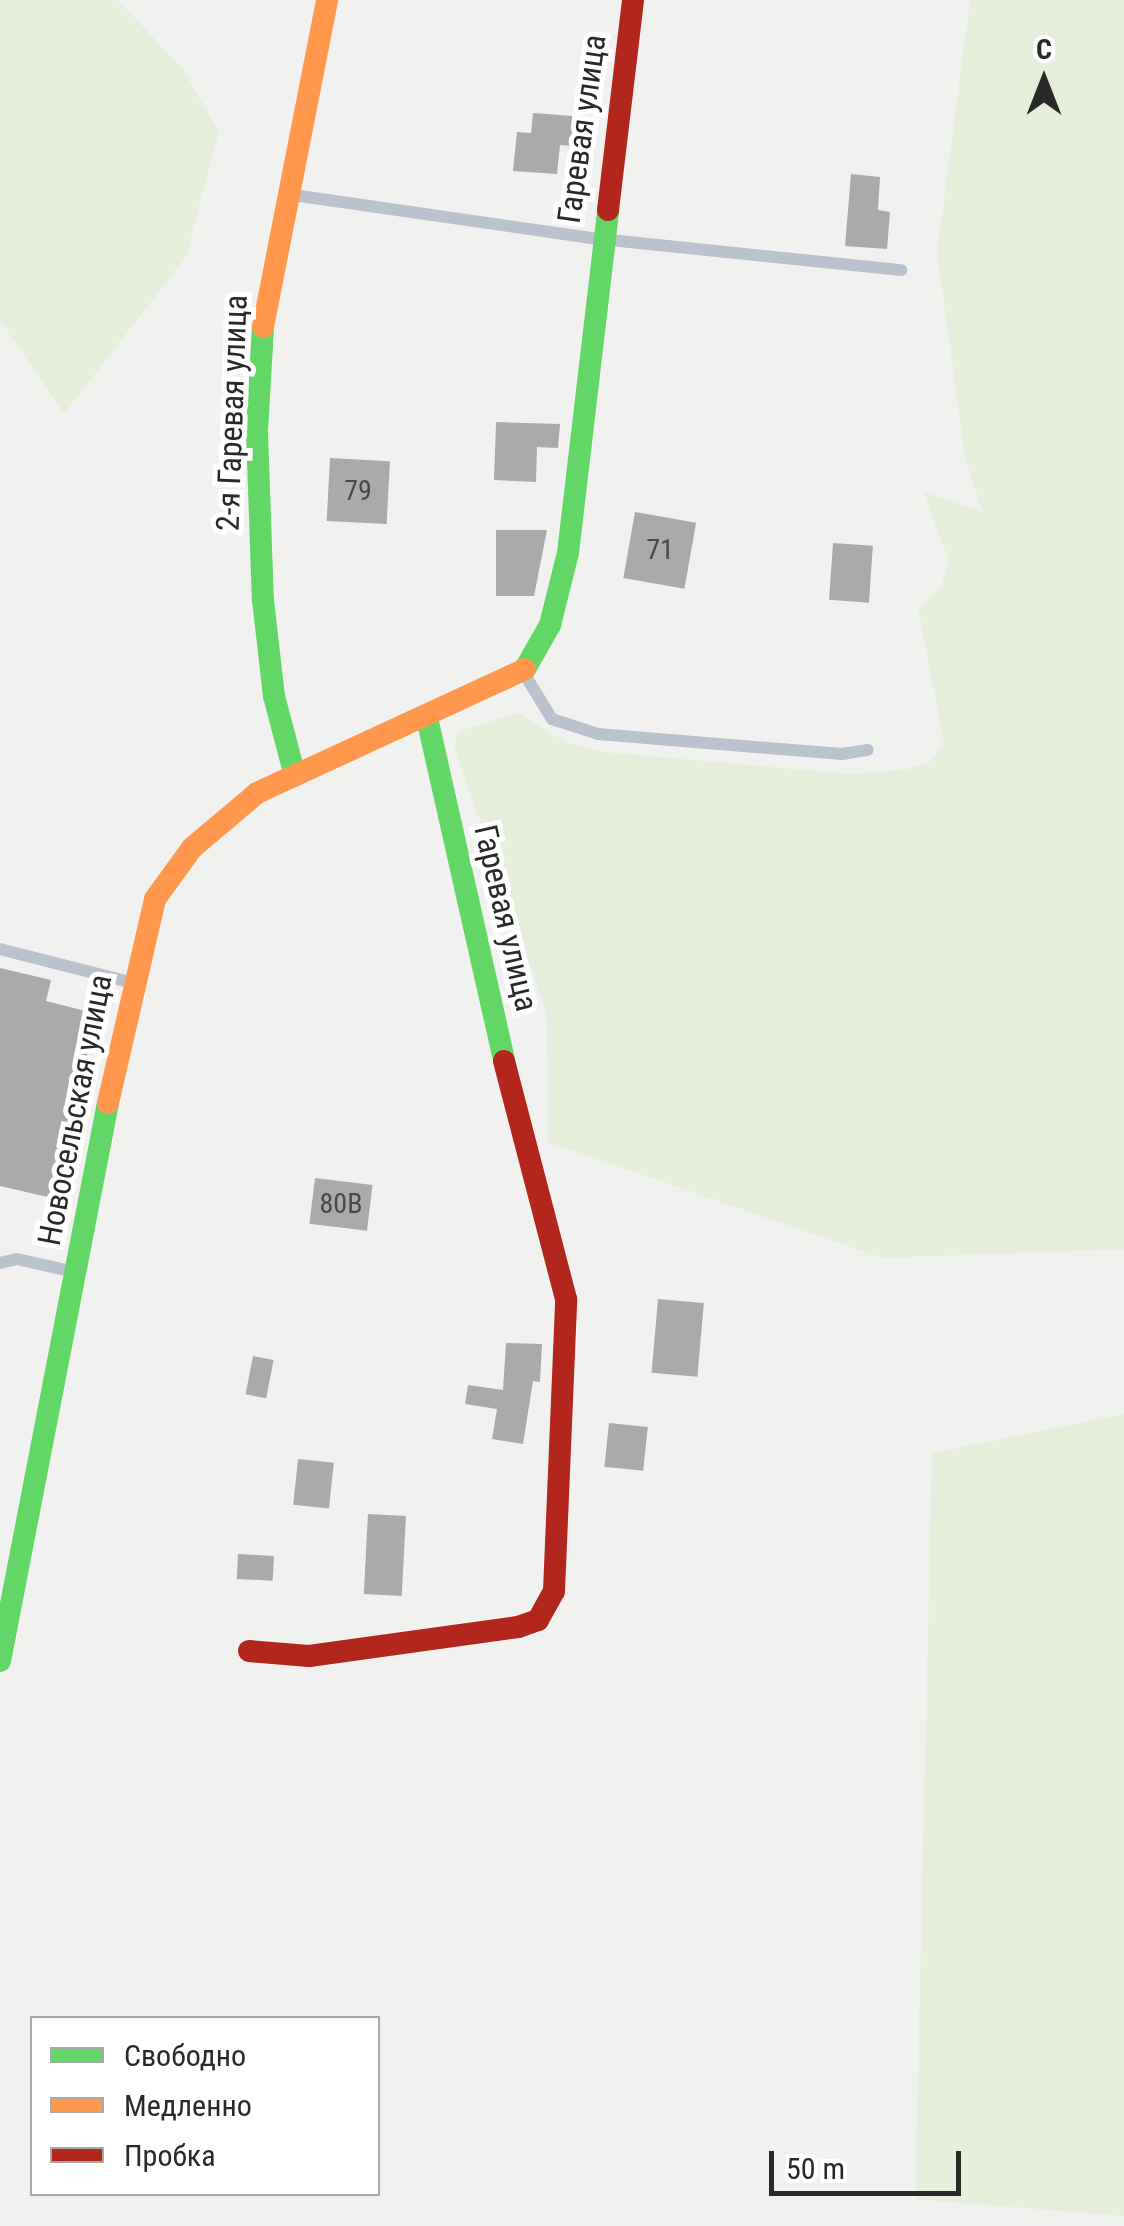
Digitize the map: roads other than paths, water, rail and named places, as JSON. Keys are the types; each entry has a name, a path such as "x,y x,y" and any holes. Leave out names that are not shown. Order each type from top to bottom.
{"street":[{"name":"2-я Гаревая улица","path":"294,772 274,696 259,541 263,321 285,194 327,0"},
{"name":"Гаревая улица","path":"524,670 550,625 568,552 600,238 632,0"},
{"path":"426,718 524,670"},
{"name":"Гаревая улица","path":"249,1651 309,1656 518,1627 538,1620 554,1591 566,1358 560,1258 473,940 426,718"},
{"name":"Новосельская улица","path":"0,1662 132,982 156,899 172,871 228,814 294,772 426,718"}],"lane":[{"path":"285,194 600,238 902,270"},
{"path":"524,670 552,719 584,731 842,754 868,750"},
{"path":"0,949 132,982"},
{"path":"0,1263 17,1259 78,1272"}]}
